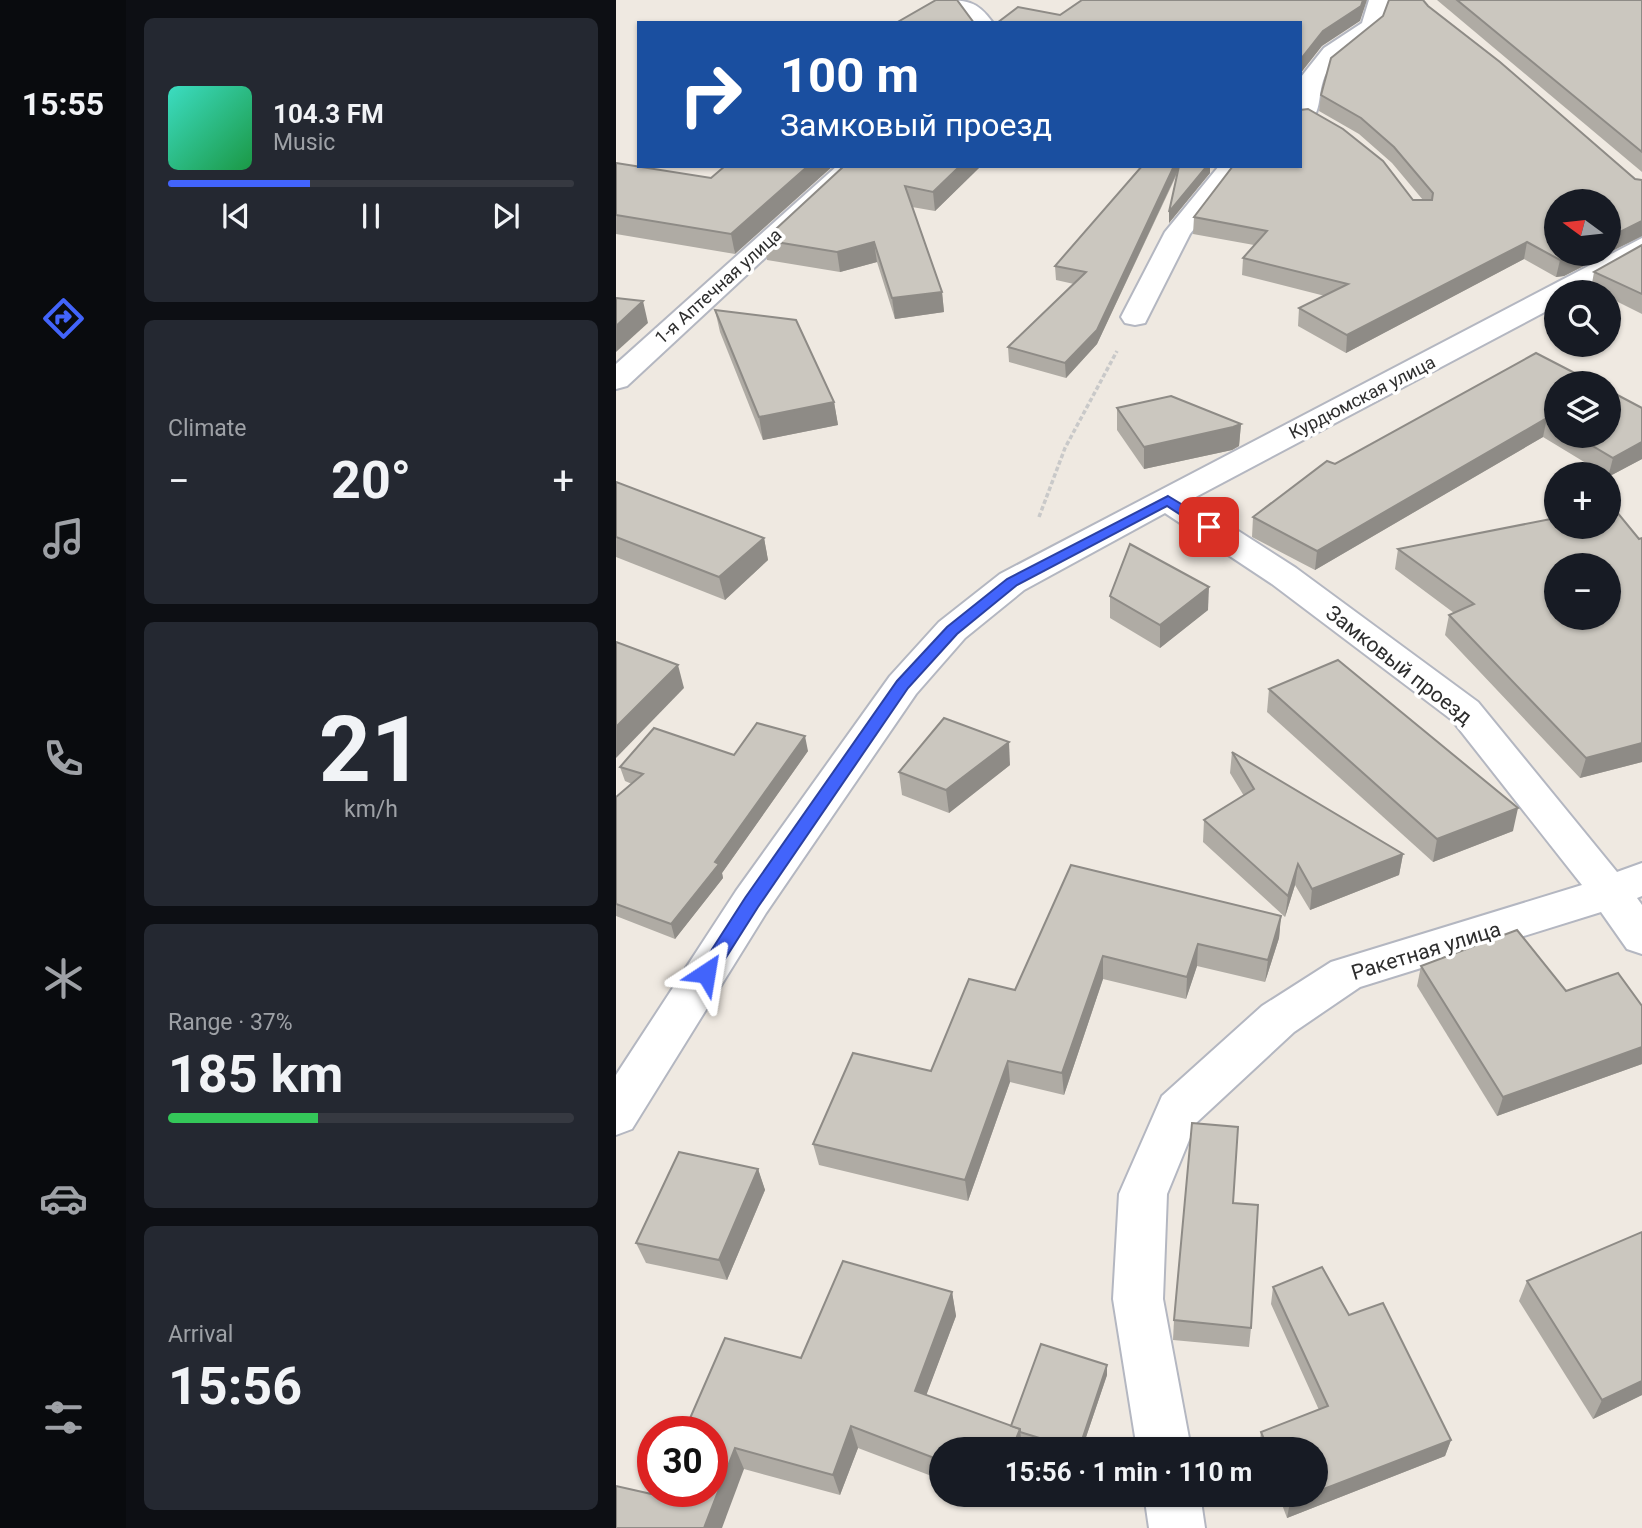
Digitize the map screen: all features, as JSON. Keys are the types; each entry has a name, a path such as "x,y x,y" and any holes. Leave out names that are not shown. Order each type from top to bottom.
{"street":[{"path":"949,0 975,11 981,21"},
{"path":"1302,116 1305,114 1312,77 1332,54 1372,25 1380,0"},
{"name":"1-я Аптечная улица","path":"616,380 850,168"},
{"path":"1135,317 1178,232 1229,168"},
{"name":"Курдюмская улица","path":"1581,280 1642,246"},
{"name":"Курдюмская улица","path":"616,1115 751,902 903,685 952,630 1012,582 1345,403 1461,347 1544,300"},
{"path":"616,343 653,344"},
{"name":"Замковый проезд","path":"1168,500 1284,576 1465,711 1582,854 1625,885 1642,937"},
{"name":"Ракетная улица","path":"1162,1437 1138,1299 1143,1194 1178,1110 1278,1019 1346,974 1625,885"},
{"path":"1174,1507 1177,1528"}],"path":[{"path":"1048,562 1030,541 1065,448 1135,317"}],"building":[{"path":"936,0 957,0 973,21 899,21"},
{"path":"1082,0 1363,0 1361,6 1323,31 1302,57 1302,21 1000,21 1018,7 1060,15"},
{"path":"1389,0 1423,0 1500,62 1635,179 1642,180 1642,221 1621,232 1621,189 1544,189 1544,251 1527,242 1347,335 1299,308 1348,284 1243,258 1267,231 1194,217 1231,168 1302,168 1302,110 1308,109 1343,129 1383,161 1413,200 1432,200 1433,193 1394,147 1361,118 1321,95 1331,58 1383,16"},
{"path":"1457,0 1642,0 1642,152"},
{"path":"616,163 711,178 723,168 806,168 731,234 616,215"},
{"path":"842,168 958,168 933,192 905,186 942,292 892,298 874,242 837,252 764,240"},
{"path":"1140,168 1173,168 1097,330 1065,363 1008,347 1086,272 1055,266"},
{"path":"1179,168 1205,168 1169,212"},
{"path":"1642,245 1642,294 1621,284 1621,280 1611,280 1594,272 1605,266 1621,266 1621,257"},
{"path":"616,298 643,301 616,326"},
{"path":"715,310 796,320 834,402 759,417"},
{"path":"1536,353 1571,371 1544,371 1544,420 1317,551 1253,517 1327,461 1335,464"},
{"path":"1171,396 1241,424 1144,447 1117,408"},
{"path":"1621,397 1642,408 1642,442 1613,458 1596,448 1621,448"},
{"path":"616,482 764,538 719,577 616,537"},
{"path":"1621,517 1639,539 1642,538 1642,743 1586,758 1449,615 1474,604 1398,549 1544,520 1544,539 1621,539"},
{"path":"1130,544 1209,587 1160,625 1110,596"},
{"path":"616,642 678,665 616,727"},
{"path":"1338,660 1518,808 1437,839 1269,689"},
{"path":"944,718 1009,742 946,790 899,772"},
{"path":"757,723 805,736 715,862 719,864 671,924 616,904 616,797 643,774 620,767 654,728 734,755"},
{"path":"1232,752 1403,854 1312,889 1298,864 1288,896 1204,820 1254,789"},
{"path":"1071,865 1281,916 1268,960 1198,944 1187,977 1103,956 1062,1073 1008,1061 965,1180 813,1144 853,1053 931,1071 969,979 1015,990"},
{"path":"1517,930 1566,991 1618,973 1642,1006 1642,1047 1503,1097 1421,966"},
{"path":"1192,1123 1238,1127 1233,1203 1258,1205 1251,1328 1174,1320"},
{"path":"679,1152 758,1169 719,1260 636,1243"},
{"path":"1642,1232 1642,1381 1602,1400 1527,1281"},
{"path":"843,1261 952,1292 915,1391 1020,1429 1017,1437 929,1437 929,1456 851,1426 833,1475 735,1448 728,1466 728,1416 691,1416 725,1338 801,1358"},
{"path":"1322,1267 1349,1315 1383,1303 1451,1440 1328,1487 1328,1437 1263,1437 1261,1432 1328,1406 1273,1287"},
{"path":"1041,1344 1107,1365 1083,1437 1036,1437 1011,1426"},
{"path":"616,1486 637,1491 637,1507 712,1507 704,1528 616,1528"}],"route":[{"path":"706,973 751,902 903,685 952,630 1012,582 1168,500 1209,527"}]}
